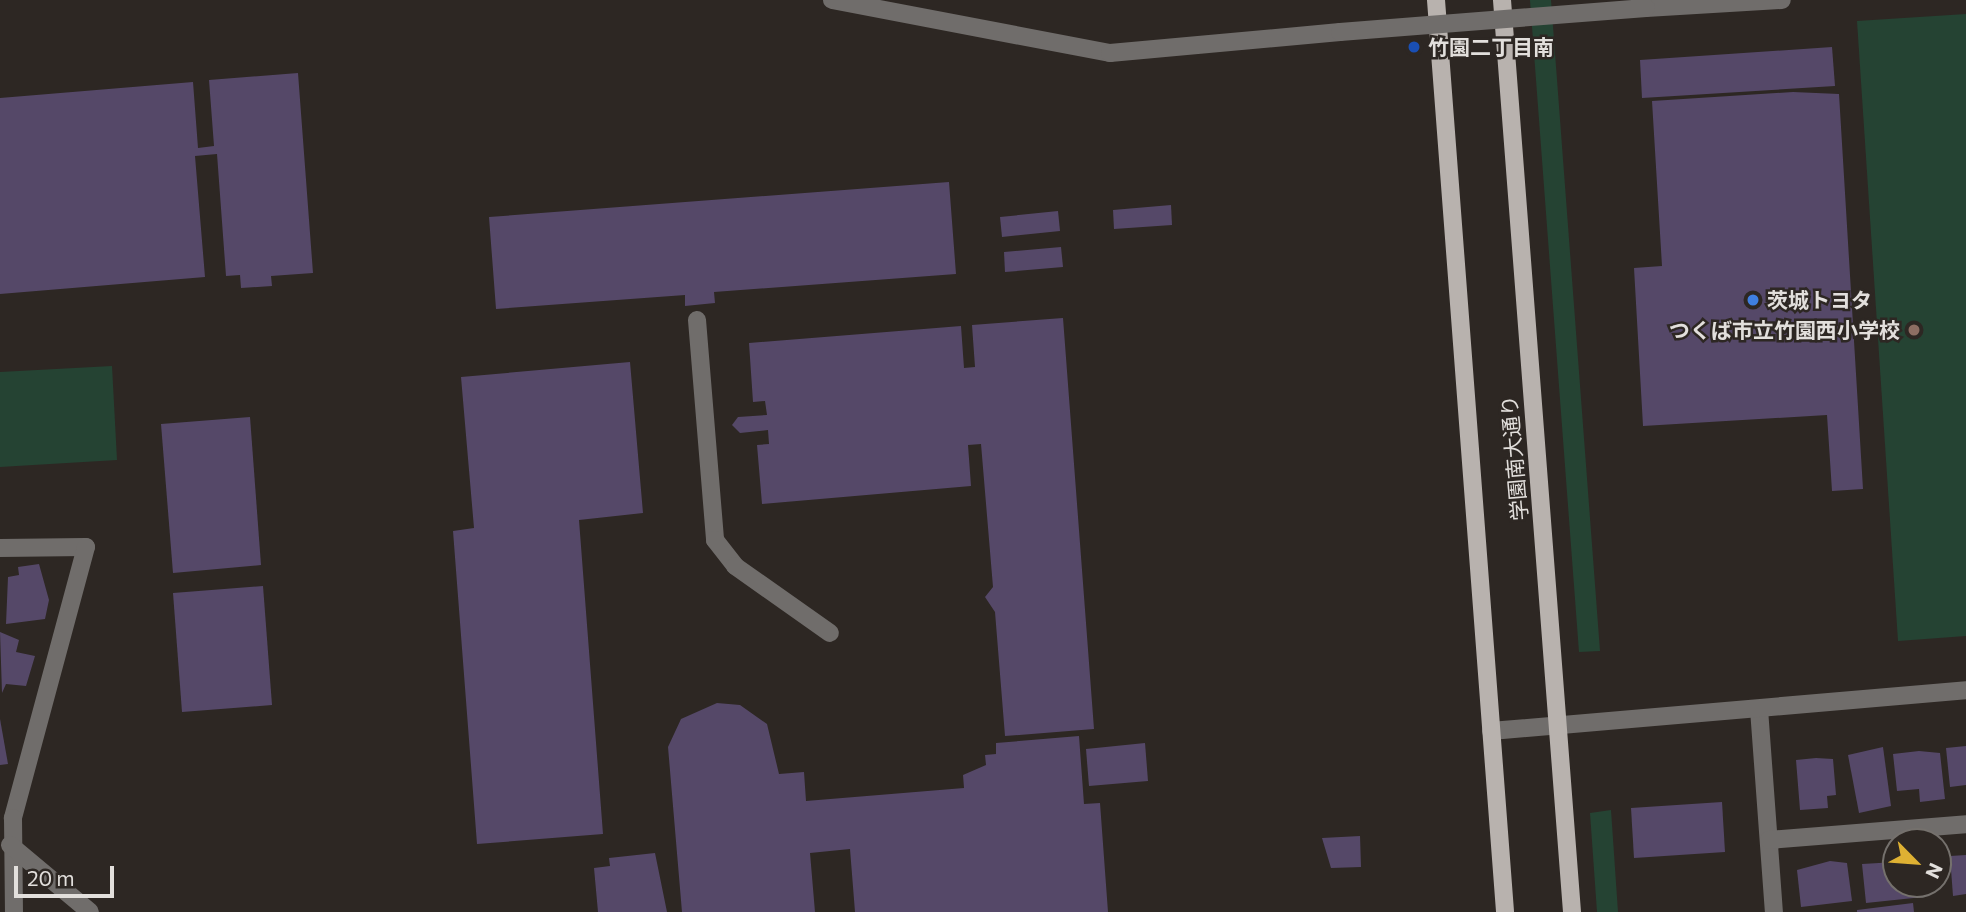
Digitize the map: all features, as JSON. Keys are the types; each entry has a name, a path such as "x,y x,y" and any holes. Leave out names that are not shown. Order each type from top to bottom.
{"main road":[{"name":"学園南大通り","path":"1436,0 1505,912"},
{"name":"学園南大通り","path":"1502,0 1573,912"}],"street":[{"path":"832,0 1110,53 1340,32 1782,0"},
{"path":"697,320 715,540 735,566 830,633"},
{"path":"0,548 86,547 10,845 13,912"},
{"path":"1491,731 1966,690"},
{"path":"1759,709 1774,912"},
{"path":"1769,840 1966,824"},
{"path":"10,845 90,912"}],"green space":[{"path":"1530,0 1551,0 1600,651 1579,652"},
{"name":"つくば市立竹園西小学校","path":"1966,14 1966,636 1898,641 1857,21"},
{"path":"112,366 117,460 0,467 0,372"},
{"path":"1611,810 1618,912 1597,912 1590,813"}],"building":[{"path":"1832,47 1835,86 1642,98 1640,60"},
{"path":"298,73 313,273 271,276 272,286 241,288 240,275 226,276 217,154 195,156 205,277 0,294 0,98 193,82 198,148 214,146 209,80"},
{"path":"1793,92 1839,94 1863,489 1832,491 1827,415 1643,426 1634,268 1662,266 1652,101"},
{"path":"949,182 956,274 714,292 715,303 685,306 685,295 496,309 489,217"},
{"path":"1171,205 1172,225 1114,229 1113,210"},
{"path":"1058,211 1060,231 1002,237 1000,217"},
{"path":"1061,247 1063,267 1005,272 1004,252"},
{"path":"1063,318 1094,729 1005,736 995,612 985,597 993,587 981,444 968,445 971,486 762,504 757,445 769,444 768,430 740,433 732,425 738,417 767,415 765,401 753,402 749,343 961,326 964,368 975,367 972,325"},
{"path":"630,362 643,513 579,520 603,834 477,844 453,531 474,528 461,377"},
{"path":"250,417 261,565 173,573 161,424"},
{"path":"39,564 49,600 45,619 6,624 8,577 19,575 18,567"},
{"path":"263,586 272,705 182,712 173,593"},
{"path":"0,632 19,640 16,652 35,656 26,686 6,684 2,693"},
{"path":"717,703 740,705 767,724 779,774 804,772 806,801 964,788 963,775 986,765 985,755 996,754 996,743 1079,736 1084,804 1100,803 1108,912 855,912 850,849 810,853 815,912 682,912 668,747 681,719"},
{"path":"0,719 8,764 0,765"},
{"path":"1145,743 1148,781 1089,786 1086,749"},
{"path":"1966,746 1966,785 1950,787 1946,748"},
{"path":"1883,747 1891,806 1859,813 1848,755"},
{"path":"1919,751 1940,753 1945,799 1920,802 1919,789 1897,791 1893,754"},
{"path":"1833,759 1836,795 1827,796 1828,808 1800,810 1796,760"},
{"path":"1722,802 1725,852 1634,858 1631,808"},
{"path":"1360,836 1361,867 1331,868 1322,838"},
{"path":"655,853 667,912 598,912 594,868 610,866 609,858"},
{"path":"1966,855 1966,894 1953,896 1952,856"},
{"path":"1830,861 1847,863 1852,901 1801,907 1797,870"},
{"path":"1882,863 1882,898 1914,898 1866,903 1862,864"},
{"path":"1913,903 1914,912 1857,912 1857,910"}],"place":[{"name":"竹園二丁目南","path":"1414,47"},
{"name":"茨城トヨタ","path":"1753,300"},
{"name":"つくば市立竹園西小学校","path":"1914,330"}]}
